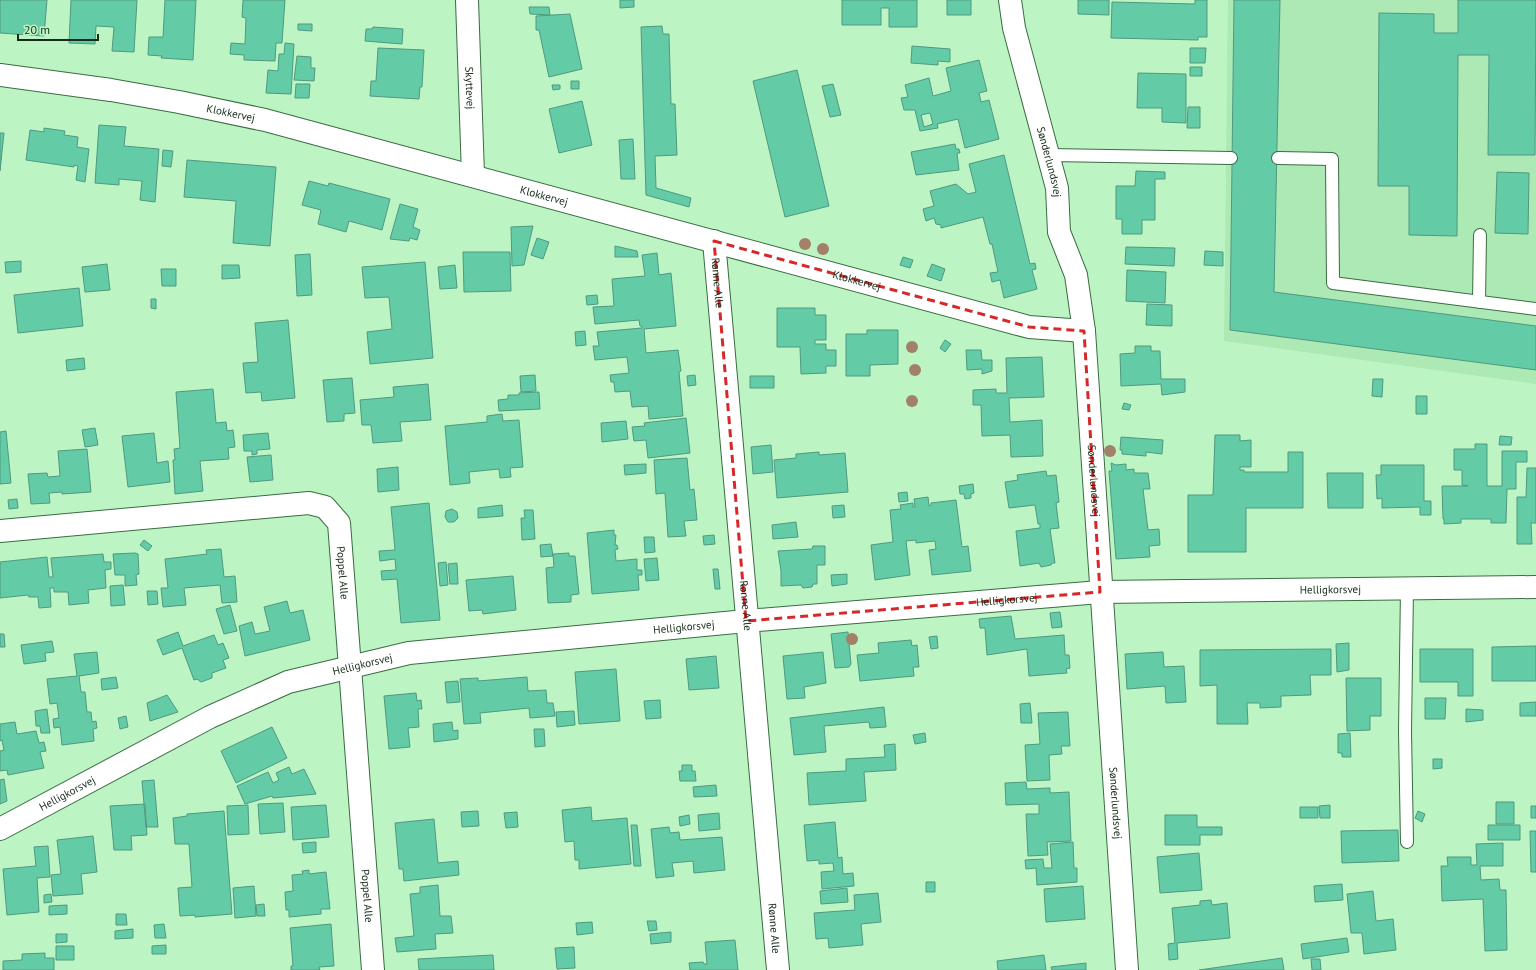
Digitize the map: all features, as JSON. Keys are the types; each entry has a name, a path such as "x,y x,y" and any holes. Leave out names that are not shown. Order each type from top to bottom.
{"street":[{"name":"Skyttevej","path":"467,0 473,175"},
{"name":"Sønderlundsvej","path":"1010,0 1016,39 1057,188 1059,232 1076,275 1084,331 1100,592 1127,970"},
{"name":"Klokkervej","path":"0,75 111,90 179,102 265,120 473,175 1029,327 1084,331"},
{"name":"Rønne Alle","path":"714,241 746,621 778,970"},
{"name":"Poppel Alle","path":"0,531 309,502 325,508 339,523 374,970"},
{"name":"Helligkorsvej","path":"0,829 229,709 288,682 350,666 433,650 746,621 1100,592 1536,587"}],"lane":[{"path":"1049,155 1231,158"},
{"path":"1278,158 1332,159 1333,283 1536,309"},
{"path":"1479,302 1480,235"},
{"path":"1407,588 1405,731 1407,842"}],"highlighted area":[{"path":"714,241 1029,327 1084,331 1100,592 746,621"}],"shaded area":[{"path":"1228,0 1536,0 1536,384 1224,341"}],"building":[{"path":"0,0 47,0 44,36 0,33"},
{"path":"71,0 137,0 134,52 112,51 114,27 96,26 95,44 69,43"},
{"path":"165,0 196,0 193,60 161,58 162,56 148,55 149,37 163,37"},
{"path":"243,0 285,0 282,43 276,43 275,61 244,60 244,55 230,54 231,43 245,44 246,18 242,17"},
{"path":"620,0 634,0 634,7 620,8"},
{"path":"842,0 917,0 917,27 889,27 889,8 881,8 881,25 842,25"},
{"path":"947,0 971,0 971,15 947,15"},
{"path":"1078,0 1109,0 1109,15 1078,14"},
{"path":"1195,0 1207,0 1207,37 1198,37 1198,40 1111,38 1112,2 1195,4"},
{"path":"1234,0 1280,0 1274,292 1536,326 1536,370 1230,330"},
{"path":"1458,0 1536,0 1535,155 1488,155 1489,55 1458,55 1457,236 1409,235 1409,186 1378,186 1379,13 1434,14 1434,33 1458,33"},
{"path":"529,7 549,7 550,15 530,14"},
{"path":"570,14 582,69 549,77 539,30 536,30 536,16"},
{"path":"298,24 312,24 312,31 298,30"},
{"path":"662,26 663,34 669,34 671,104 675,104 677,155 655,156 656,188 691,198 689,207 646,195 641,27"},
{"path":"373,27 403,29 402,44 365,41 366,29 372,29"},
{"path":"285,43 294,44 291,94 266,93 268,70 278,71 279,54 284,54"},
{"path":"912,46 950,49 950,62 938,61 938,65 911,63"},
{"path":"378,48 424,50 422,87 420,87 419,99 370,96 371,81 376,81"},
{"path":"1190,48 1206,48 1205,63 1190,63"},
{"path":"297,56 311,57 311,68 315,68 314,81 294,80"},
{"path":"979,60 987,91 979,93 981,102 989,100 999,139 965,148 958,119 937,124 938,128 920,131 915,110 904,110 901,98 908,97 905,85 929,78 933,96 951,91 946,68","holes":["930,113 933,124 924,127 921,115"]},
{"path":"1190,67 1202,67 1202,76 1190,76"},
{"path":"797,70 829,206 785,217 753,81"},
{"path":"1138,73 1186,74 1186,123 1162,122 1162,108 1137,108"},
{"path":"571,81 579,81 579,89 571,89"},
{"path":"296,84 310,84 309,98 295,98"},
{"path":"833,84 841,115 830,117 822,86"},
{"path":"552,85 560,85 560,89 553,90"},
{"path":"582,101 592,145 559,153 549,109"},
{"path":"1188,107 1200,107 1200,128 1187,128"},
{"path":"99,125 126,127 124,146 159,149 155,202 140,200 142,181 119,179 119,185 95,183"},
{"path":"44,128 65,131 64,135 78,137 77,147 89,149 85,182 76,180 78,166 74,165 74,167 26,160 30,130 44,132"},
{"path":"0,133 4,133 0,171"},
{"path":"633,139 635,179 621,179 619,140"},
{"path":"955,144 956,149 959,149 960,153 957,153 959,170 916,175 911,152"},
{"path":"163,150 173,151 171,167 162,166"},
{"path":"1004,155 1030,264 1035,263 1036,269 1032,270 1037,289 1004,298 1000,280 992,282 990,273 998,272 992,244 990,244 983,217 941,228 941,225 936,224 934,218 926,221 923,209 934,206 930,191 956,184 968,194 976,192 969,164"},
{"path":"187,160 276,167 270,246 233,243 236,201 184,197"},
{"path":"1136,171 1165,172 1165,179 1155,179 1155,220 1142,220 1142,234 1122,234 1122,219 1116,219 1116,186 1135,186"},
{"path":"1497,172 1529,173 1528,234 1495,233"},
{"path":"309,181 328,186 329,183 390,199 382,230 349,221 346,232 318,224 321,210 302,205"},
{"path":"400,204 418,209 413,227 420,230 417,240 410,238 409,241 390,239"},
{"path":"533,226 524,265 512,266 511,227"},
{"path":"537,238 549,242 543,259 531,255"},
{"path":"615,246 637,251 638,257 615,257"},
{"path":"1126,247 1175,248 1174,266 1125,264"},
{"path":"1205,251 1223,252 1223,266 1204,265"},
{"path":"463,252 510,252 511,291 464,292"},
{"path":"657,253 659,275 671,273 676,326 644,329 646,353 678,350 681,371 679,372 683,416 649,419 648,406 632,407 630,391 615,392 614,382 611,382 610,375 629,373 627,357 595,360 593,346 599,346 597,332 642,328 639,320 595,324 593,307 614,306 612,279 645,276 642,255"},
{"path":"310,254 312,295 297,296 295,255"},
{"path":"903,257 913,260 910,268 900,265"},
{"path":"21,261 21,272 6,273 5,262"},
{"path":"425,262 433,358 370,364 367,332 392,329 389,297 365,298 362,267"},
{"path":"107,264 110,290 85,292 82,267"},
{"path":"932,264 945,269 941,281 927,276"},
{"path":"222,265 239,265 240,278 222,279"},
{"path":"455,265 457,288 440,289 438,267"},
{"path":"161,269 176,269 176,286 162,286"},
{"path":"1127,270 1166,272 1165,303 1126,301"},
{"path":"79,288 83,326 18,333 14,295"},
{"path":"597,295 598,304 587,305 586,296"},
{"path":"151,299 156,299 156,309 151,308"},
{"path":"1147,304 1172,305 1172,326 1146,325"},
{"path":"777,308 815,308 815,315 826,315 826,340 815,340 815,344 826,344 826,350 836,350 836,366 826,366 826,373 801,374 800,347 777,347"},
{"path":"288,320 295,398 262,401 261,392 246,393 243,363 258,362 255,323"},
{"path":"867,330 898,330 898,364 870,365 870,376 846,376 846,334 867,334"},
{"path":"585,331 586,345 576,346 575,332"},
{"path":"945,340 951,344 945,352 940,348"},
{"path":"1135,346 1151,346 1151,351 1160,351 1161,379 1185,379 1185,392 1162,395 1161,384 1121,386 1120,354 1135,353"},
{"path":"966,350 981,350 982,360 992,360 992,371 982,374 982,369 967,370"},
{"path":"1042,357 1044,397 1009,398 1010,422 1042,420 1043,456 1011,457 1010,435 982,436 981,405 973,405 973,390 996,389 996,393 1007,393 1006,358"},
{"path":"84,358 85,369 67,371 66,360"},
{"path":"535,375 536,391 521,392 520,376"},
{"path":"695,375 696,385 688,386 687,376"},
{"path":"750,376 774,376 774,388 750,388"},
{"path":"352,378 355,413 344,414 344,421 327,422 323,380"},
{"path":"1373,379 1383,379 1382,397 1372,396"},
{"path":"428,384 431,420 400,422 402,441 373,443 371,425 362,425 360,400 394,397 393,387"},
{"path":"213,389 216,423 226,422 227,431 233,430 235,447 228,448 229,459 200,461 203,491 175,494 173,460 175,460 174,449 180,448 176,392"},
{"path":"539,392 540,409 499,411 498,400 508,399 508,395"},
{"path":"1416,396 1427,396 1427,414 1416,414"},
{"path":"1124,403 1131,405 1129,410 1122,409"},
{"path":"502,414 503,421 519,420 523,467 510,468 511,477 500,478 499,469 469,472 470,483 450,485 445,426 487,422 487,416"},
{"path":"686,418 690,453 648,458 646,440 634,441 632,427 645,426 644,423"},
{"path":"626,421 628,439 602,442 601,423"},
{"path":"95,428 98,445 85,447 82,430"},
{"path":"6,431 11,483 0,484 0,432"},
{"path":"154,433 157,463 168,461 170,482 128,487 122,436"},
{"path":"268,433 270,449 257,450 257,454 252,455 252,451 244,451 243,435"},
{"path":"1215,435 1240,435 1240,441 1251,440 1251,467 1240,467 1240,470 1244,470 1244,472 1288,472 1288,452 1303,452 1303,508 1246,508 1246,552 1188,552 1188,495 1213,495"},
{"path":"1500,436 1512,437 1511,445 1499,445"},
{"path":"1121,437 1163,440 1162,454 1146,452 1146,456 1122,454 1122,450 1120,450"},
{"path":"1475,444 1487,444 1487,486 1502,486 1502,451 1527,451 1527,462 1516,462 1516,489 1507,489 1506,523 1491,523 1491,519 1461,519 1461,523 1444,524 1442,486 1468,486 1462,485 1462,470 1454,470 1454,449 1475,449"},
{"path":"771,445 773,472 753,474 751,447"},
{"path":"87,449 91,492 62,494 62,492 49,493 50,503 31,504 28,474 47,473 48,477 60,476 58,451"},
{"path":"819,452 819,455 845,453 848,492 777,498 774,460 796,458 796,454"},
{"path":"271,455 273,480 250,482 247,457"},
{"path":"687,458 690,490 694,489 697,520 684,521 686,536 668,537 665,493 656,494 654,460"},
{"path":"1111,463 1116,465 1126,464 1126,470 1134,469 1134,473 1148,473 1150,489 1143,489 1148,530 1159,529 1160,545 1149,546 1150,557 1116,559 1109,471 1112,471"},
{"path":"646,464 646,473 625,475 624,465"},
{"path":"1381,465 1424,465 1424,501 1431,501 1431,515 1420,515 1420,507 1382,508 1382,498 1377,499 1376,475 1381,475"},
{"path":"398,467 399,490 378,492 377,469"},
{"path":"1527,468 1536,468 1536,523 1531,523 1532,544 1517,544 1517,497 1526,497"},
{"path":"1046,471 1047,476 1056,475 1059,502 1056,503 1059,528 1050,529 1055,563 1041,567 1039,563 1020,566 1016,531 1040,528 1040,524 1038,524 1035,505 1009,508 1005,482 1018,480 1017,475"},
{"path":"1327,473 1363,473 1363,508 1328,508"},
{"path":"973,484 974,493 971,494 971,498 965,499 964,494 960,494 959,486"},
{"path":"907,492 908,501 899,502 898,493"},
{"path":"928,497 929,506 931,503 956,500 962,547 968,546 971,571 932,575 929,550 936,549 935,541 916,543 916,540 906,541 910,575 875,580 871,545 893,542 890,510 901,509 900,505 913,503 913,507 915,507 914,499"},
{"path":"17,499 18,508 9,509 8,500"},
{"path":"429,503 440,620 401,623 397,579 382,580 381,571 396,570 395,559 380,561 379,551 395,550 391,507"},
{"path":"502,505 503,516 478,518 478,508"},
{"path":"844,505 845,517 833,518 832,506"},
{"path":"452,509 457,512 458,518 454,522 448,522 445,517 446,511"},
{"path":"524,510 533,510 535,539 522,540 521,518 525,518"},
{"path":"796,522 798,537 773,539 772,525"},
{"path":"614,530 614,535 616,535 615,545 617,545 618,549 615,550 616,561 637,559 637,570 642,570 642,575 638,575 639,590 592,594 587,533"},
{"path":"714,535 715,544 704,545 703,536"},
{"path":"644,537 654,537 655,552 645,553"},
{"path":"144,540 152,546 148,551 140,545"},
{"path":"551,544 553,556 541,557 540,545"},
{"path":"813,546 825,546 825,565 817,565 817,584 813,584 812,587 803,588 801,585 781,586 781,571 778,551 812,549"},
{"path":"221,549 224,577 235,576 237,602 222,603 220,585 184,588 186,605 163,607 161,588 168,588 165,559 207,554 206,550"},
{"path":"569,553 569,556 575,556 579,594 571,595 571,602 548,603 546,568 554,567 553,554"},
{"path":"103,554 104,562 111,562 111,569 105,570 106,588 88,590 89,603 69,605 68,592 54,592 54,588 50,588 51,607 39,608 38,597 29,597 28,595 0,598 0,562 47,557 49,577 53,577 51,558"},
{"path":"113,554 138,554 139,574 136,575 137,585 125,586 125,575 115,575"},
{"path":"657,558 659,580 646,581 644,559"},
{"path":"446,562 448,585 440,586 438,563"},
{"path":"457,563 458,584 450,584 448,564"},
{"path":"713,569 718,569 720,589 715,589"},
{"path":"847,574 847,584 832,586 831,575"},
{"path":"513,576 516,610 483,614 482,610 469,611 466,580"},
{"path":"123,585 125,605 111,606 110,586"},
{"path":"147,591 157,591 158,604 148,605"},
{"path":"287,601 290,613 303,610 310,640 245,656 239,626 252,622 255,634 270,631 264,607"},
{"path":"230,605 237,631 224,634 216,609"},
{"path":"1060,612 1062,627 1052,628 1050,613"},
{"path":"1011,616 1015,639 1064,635 1065,655 1069,655 1070,668 1066,669 1067,673 1029,676 1027,649 987,655 985,628 980,628 979,619"},
{"path":"178,632 183,646 214,635 218,645 223,643 229,658 223,660 226,668 212,673 212,678 201,682 197,679 194,680 182,648 163,655 157,640"},
{"path":"848,632 851,664 849,667 835,668 831,634"},
{"path":"0,634 4,634 5,647 0,647"},
{"path":"937,636 938,648 931,649 929,637"},
{"path":"911,640 912,646 917,645 919,667 913,667 914,676 860,681 857,655 879,653 878,643"},
{"path":"52,641 54,652 45,653 46,661 24,664 21,645"},
{"path":"1349,643 1349,670 1337,672 1336,644"},
{"path":"1536,646 1536,681 1492,681 1492,647"},
{"path":"1331,649 1331,675 1310,675 1311,695 1281,696 1281,707 1260,708 1260,703 1247,703 1248,724 1217,724 1217,685 1200,686 1200,650"},
{"path":"1420,649 1473,649 1473,696 1458,696 1458,682 1420,682"},
{"path":"97,652 99,673 79,676 81,692 85,692 87,712 91,712 92,722 96,721 97,728 93,729 94,741 62,745 60,727 54,728 53,719 59,718 57,703 50,704 47,679 77,676 74,654"},
{"path":"823,652 826,683 804,687 805,698 787,699 783,656"},
{"path":"1163,652 1164,667 1184,666 1186,702 1166,703 1165,686 1127,689 1125,654"},
{"path":"716,656 719,688 689,690 686,659"},
{"path":"616,669 620,721 579,724 575,672"},
{"path":"116,677 118,688 102,690 101,679"},
{"path":"527,677 528,691 546,690 547,703 553,703 555,716 530,718 529,708 480,713 481,723 464,724 460,679 478,678 478,681"},
{"path":"1346,678 1381,678 1381,716 1370,716 1370,730 1347,731"},
{"path":"458,681 460,702 447,703 445,682"},
{"path":"416,693 417,701 421,700 422,709 418,709 419,727 408,728 410,747 389,749 384,696"},
{"path":"167,695 178,712 150,721 147,703"},
{"path":"1425,698 1446,698 1445,719 1425,719"},
{"path":"660,700 661,718 646,719 644,701"},
{"path":"1536,702 1536,716 1520,716 1520,703"},
{"path":"1030,703 1032,723 1021,723 1020,704"},
{"path":"884,707 886,727 870,728 869,722 824,726 826,752 794,755 790,718"},
{"path":"47,709 50,733 41,733 40,726 36,726 35,711"},
{"path":"1466,709 1483,710 1483,720 1466,722"},
{"path":"574,711 575,725 557,727 556,712"},
{"path":"1068,712 1070,746 1061,746 1062,754 1049,755 1050,780 1027,781 1025,745 1040,744 1038,713"},
{"path":"126,716 128,727 120,729 118,718"},
{"path":"15,722 17,734 36,731 39,743 44,742 46,751 40,752 44,768 8,775 7,770 0,771 0,751 4,750 2,740 0,741 0,724"},
{"path":"452,722 453,731 458,730 458,739 434,742 433,724"},
{"path":"272,727 287,758 236,783 221,751"},
{"path":"534,729 544,729 545,746 535,747"},
{"path":"925,733 926,742 915,744 913,735"},
{"path":"1350,733 1351,757 1342,757 1342,753 1338,753 1338,734"},
{"path":"895,744 896,770 864,772 866,801 809,805 807,773 846,771 846,759 885,757 884,745"},
{"path":"1433,759 1442,759 1442,768 1433,769"},
{"path":"682,765 692,765 692,771 695,771 696,781 680,781 679,771 682,771"},
{"path":"289,767 292,774 304,769 316,794 273,798 272,796 245,804 237,786 268,772 273,783 279,780 276,773"},
{"path":"4,779 7,801 0,804 0,780"},
{"path":"154,780 158,827 146,827 142,781"},
{"path":"1026,782 1027,789 1050,788 1050,793 1069,792 1071,841 1047,842 1048,855 1028,856 1026,814 1039,814 1039,804 1006,805 1005,783"},
{"path":"716,785 717,796 694,797 693,787"},
{"path":"1496,802 1514,802 1514,824 1496,824"},
{"path":"283,803 285,832 260,834 258,804"},
{"path":"145,804 147,835 131,836 132,850 114,850 110,806"},
{"path":"248,805 249,834 228,835 227,806"},
{"path":"326,805 329,837 293,840 291,807"},
{"path":"1330,805 1330,818 1320,818 1319,806"},
{"path":"1531,806 1536,806 1536,818 1531,818"},
{"path":"591,807 592,821 627,818 631,864 579,869 579,860 575,860 574,841 565,842 562,810"},
{"path":"1300,807 1318,807 1318,818 1300,818"},
{"path":"224,811 232,914 195,917 195,915 180,916 178,888 192,887 189,844 175,844 173,818 187,816 187,814"},
{"path":"478,811 479,826 462,827 461,812"},
{"path":"1418,811 1425,814 1422,822 1415,818"},
{"path":"517,812 518,827 506,828 504,813"},
{"path":"719,813 720,829 699,831 698,815"},
{"path":"689,815 690,824 680,826 679,817"},
{"path":"1165,815 1197,815 1197,827 1222,827 1222,835 1200,835 1200,845 1165,845"},
{"path":"434,819 438,863 458,861 459,875 404,881 403,869 399,869 395,823"},
{"path":"835,822 838,858 842,857 843,874 853,873 854,886 822,889 821,872 834,871 833,863 819,864 819,860 807,861 804,825"},
{"path":"631,825 637,825 641,866 634,866"},
{"path":"1488,825 1520,825 1520,840 1488,840"},
{"path":"669,827 670,833 679,832 680,840 722,837 725,870 694,873 693,861 672,863 674,876 656,878 651,829"},
{"path":"1398,830 1399,861 1342,863 1341,831"},
{"path":"1530,831 1536,831 1536,872 1531,872"},
{"path":"93,836 97,872 81,874 83,894 53,896 51,875 61,874 57,840"},
{"path":"316,842 316,852 303,853 302,843"},
{"path":"1073,842 1074,868 1077,868 1077,882 1037,885 1036,868 1026,869 1025,860 1043,859 1044,868 1052,868 1050,844"},
{"path":"1503,843 1503,866 1480,866 1481,880 1499,879 1500,890 1506,890 1507,950 1485,951 1483,899 1442,901 1441,866 1448,866 1447,857 1471,857 1471,865 1477,865 1476,844"},
{"path":"48,846 50,877 37,878 39,912 7,915 3,869 36,866 34,847"},
{"path":"1199,853 1202,890 1160,893 1157,857"},
{"path":"309,870 309,874 326,872 330,909 321,909 321,914 289,917 289,910 286,910 285,892 293,891 292,875 303,874 302,871"},
{"path":"926,882 935,882 935,892 926,892"},
{"path":"1342,884 1343,900 1315,902 1314,886"},
{"path":"438,885 440,916 451,916 453,933 435,934 436,949 397,952 395,938 414,936 410,894 420,893 420,887"},
{"path":"254,886 256,916 235,918 233,888"},
{"path":"1083,886 1085,919 1046,922 1044,889"},
{"path":"847,888 848,902 821,904 820,891"},
{"path":"1373,891 1376,921 1393,919 1396,950 1364,954 1362,933 1351,933 1347,894"},
{"path":"878,893 881,922 861,924 863,945 829,948 828,938 816,939 814,913 855,910 854,895"},
{"path":"51,894 52,902 44,903 44,895"},
{"path":"1211,900 1212,905 1227,903 1230,938 1177,943 1178,959 1169,960 1168,944 1175,943 1172,908 1200,905 1200,901"},
{"path":"264,904 265,916 257,916 256,905"},
{"path":"67,905 67,914 49,915 49,906"},
{"path":"116,914 126,914 127,925 116,925"},
{"path":"647,921 656,921 657,930 649,931"},
{"path":"592,922 593,933 577,935 576,923"},
{"path":"164,924 166,938 155,938 154,925"},
{"path":"331,924 334,966 319,967 320,970 291,970 291,966 293,966 290,928"},
{"path":"133,929 133,938 115,939 115,931"},
{"path":"671,932 671,942 651,944 650,934"},
{"path":"56,934 67,934 67,942 56,943"},
{"path":"1347,938 1349,952 1303,959 1301,944"},
{"path":"735,940 738,970 690,970 689,963 703,962 704,964 707,964 705,942"},
{"path":"166,945 166,954 152,954 152,946"},
{"path":"56,946 74,946 74,960 56,960"},
{"path":"574,947 575,968 557,969 555,948"},
{"path":"45,953 45,958 54,958 54,970 3,970 3,961 22,960 22,954"},
{"path":"493,955 494,970 419,970 418,959"},
{"path":"1044,955 1046,970 998,970 997,961"},
{"path":"1282,958 1284,970 1199,970"},
{"path":"1311,959 1320,959 1321,970 1312,970"},
{"path":"1086,963 1086,970 1052,970 1051,967"}]}
